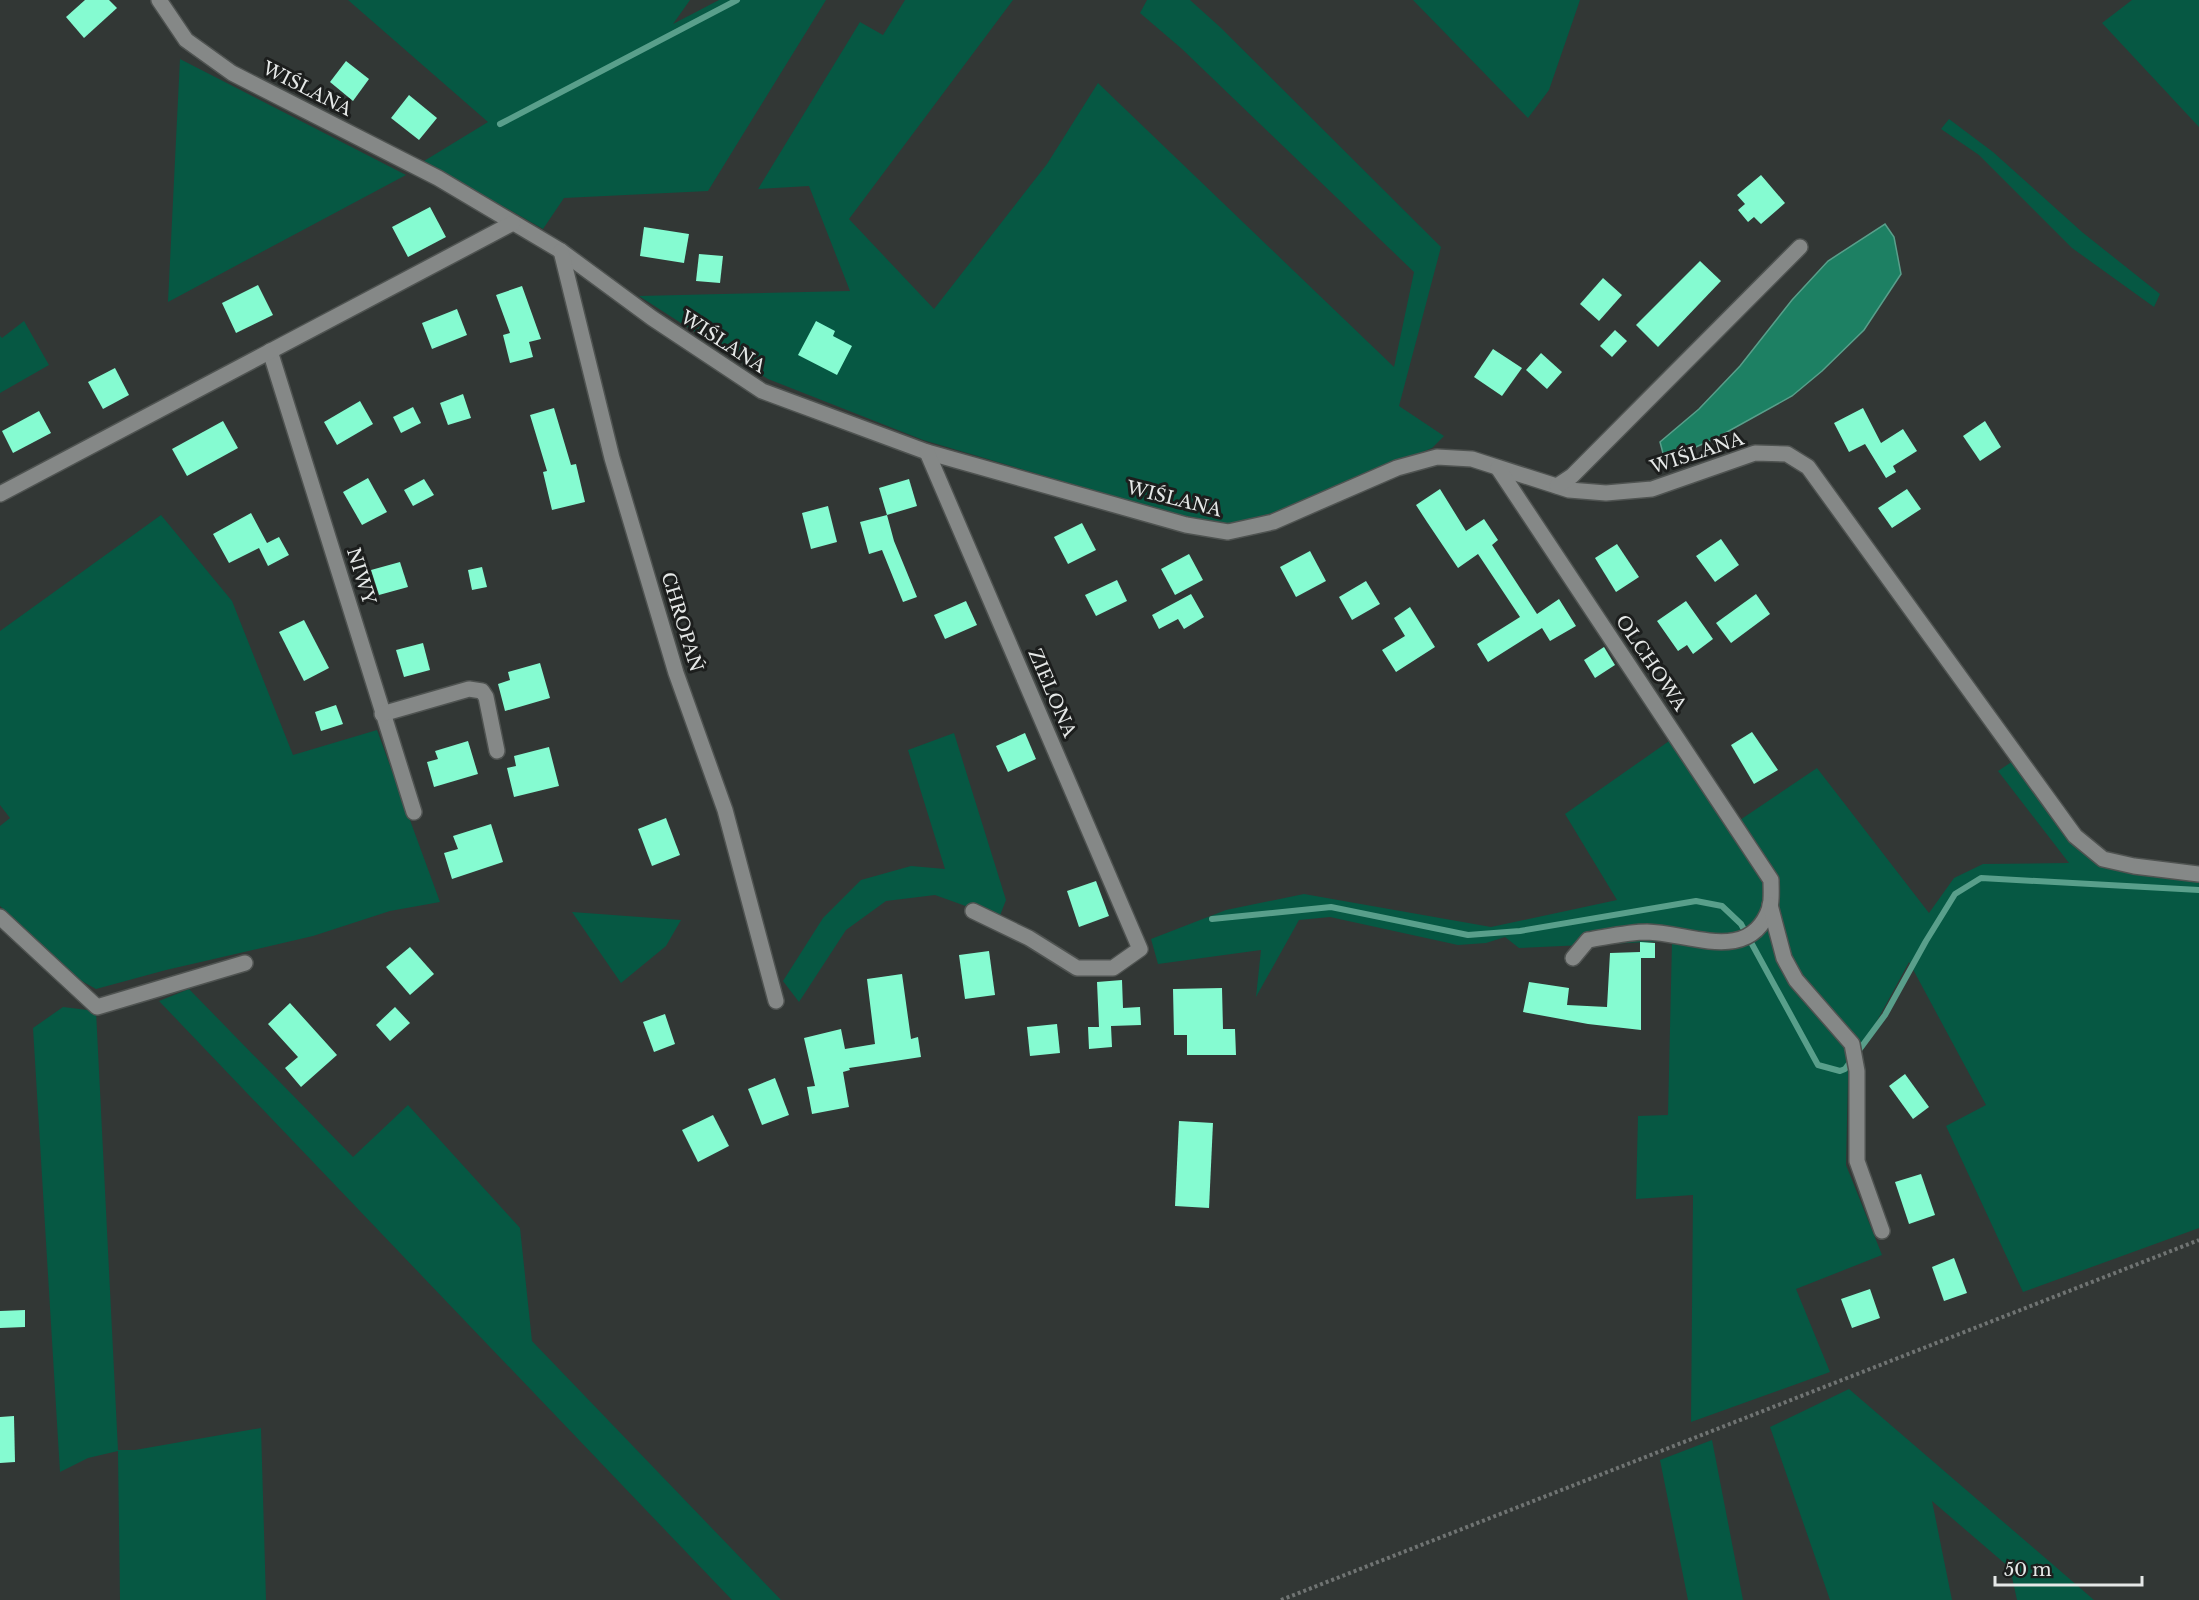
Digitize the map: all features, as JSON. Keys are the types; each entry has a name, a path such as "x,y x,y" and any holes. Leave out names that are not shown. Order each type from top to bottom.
{"street":[{"name":"WIŚLANA","path":"159,0 186,40 232,73 438,178 561,251 652,318 762,391 927,452 1186,525 1228,532 1273,522 1397,468 1437,457 1472,459 1569,490 1606,493 1652,489 1755,453 1787,454 1808,467 2075,836 2103,859 2134,866 2199,874"},
{"path":"0,494 513,223"},
{"path":"1557,486 1572,476 1800,247"},
{"name":"CHROPAŃ","path":"561,251 612,458 676,673 725,810 776,1001"},
{"name":"NIWY","path":"270,351 414,812"},
{"name":"ZIELONA","path":"927,452 1140,949 1113,968 1077,968 1029,938 973,911"},
{"name":"OLCHOWA","path":"1498,468 1771,879 1770,905"},
{"path":"382,714 469,689 482,691 486,697 497,751"},
{"path":"1573,958 1587,940 1647,932 1732,942 1750,936 1762,924 1770,905"},
{"path":"1770,905 1784,958 1796,980 1852,1044 1857,1071 1857,1161 1882,1231"},
{"path":"0,917 97,1006 245,963"}],"path":[{"path":"1281,1600 2199,1240"}],"shaded area":[{"path":"348,0 690,0 673,24 719,0 826,0 708,191 564,198 543,229 424,161 488,122"},
{"path":"905,0 1013,0 849,219 934,309 1047,164 1098,83 1394,367 1414,272 1182,49 1140,13 1147,0 1190,0 1441,247 1399,406 1444,436 1432,448 1272,513 1227,525 1177,515 923,440 768,379 639,296 850,291 809,186 758,189 860,22 883,35"},
{"path":"1413,0 1580,0 1549,90 1528,118"},
{"path":"2132,0 2199,0 2199,127 2102,23"},
{"path":"180,59 406,175 168,302"},
{"path":"1949,119 1993,152 2082,232 2160,294 2154,307 2072,248 1979,155 1941,129"},
{"path":"1885,224 1894,237 1901,274 1864,330 1822,371 1792,396 1718,437 1665,461 1660,442 1699,409 1740,366 1792,300 1828,261"},
{"path":"24,321 49,365 0,393 0,336 2,338"},
{"path":"161,515 232,601 293,755 377,730 440,902 390,911 313,936 166,970 96,989 78,979 0,906 0,826 10,818 0,805 0,631"},
{"path":"954,733 1006,900 999,918 935,895 886,901 846,930 799,1002 783,981 823,918 861,880 911,866 945,869 908,750"},
{"path":"1672,739 1731,826 1817,768 1929,913 1954,878 1983,864 2069,863 1998,771 2013,761 2093,860 2199,879 2199,1228 2023,1292 1946,1126 1986,1105 1909,962 1848,1074 1846,1165 1882,1255 1796,1289 1830,1372 1691,1422 1693,1195 1636,1199 1638,1116 1668,1115 1672,941 1519,948 1505,937 1486,943 1458,945 1330,917 1299,920 1256,997 1261,950 1158,964 1151,939 1226,910 1304,894 1491,927 1617,900 1565,814"},
{"path":"572,912 681,920 666,946 621,983"},
{"path":"189,989 353,1157 408,1105 520,1228 532,1341 781,1600 732,1600 159,1001"},
{"path":"63,1007 96,1011 118,1450 135,1450 261,1428 266,1600 120,1600 118,1451 88,1458 60,1472 33,1028"},
{"path":"1849,1389 2094,1600 2017,1600 2010,1568 1932,1501 1952,1600 1830,1600 1770,1427"},
{"path":"1712,1440 1743,1600 1688,1600 1660,1460"}],"building":[{"path":"85,0 109,0 117,8 84,38 66,17"},
{"path":"346,61 369,79 353,101 330,82"},
{"path":"409,95 437,118 419,140 391,118"},
{"path":"1761,175 1785,203 1761,224 1754,217 1748,222 1738,210 1745,204 1737,195"},
{"path":"430,207 446,237 408,257 392,227"},
{"path":"644,227 689,234 684,263 640,256"},
{"path":"699,254 723,256 720,283 696,281"},
{"path":"1700,261 1721,281 1658,347 1636,325"},
{"path":"1603,278 1622,295 1599,321 1580,304"},
{"path":"258,285 273,315 236,333 222,303"},
{"path":"522,286 541,339 529,342 533,357 510,363 503,335 510,333 496,295"},
{"path":"457,309 467,335 432,349 422,323"},
{"path":"816,321 835,331 833,336 852,346 837,375 798,355"},
{"path":"1615,330 1627,341 1612,357 1600,346"},
{"path":"1493,349 1522,368 1502,396 1474,377"},
{"path":"1541,353 1562,372 1547,389 1526,370"},
{"path":"115,368 129,395 103,409 88,382"},
{"path":"463,394 471,418 448,425 440,403"},
{"path":"360,401 373,424 337,445 324,422"},
{"path":"413,407 421,423 401,433 393,417"},
{"path":"554,408 571,465 576,464 585,502 552,510 543,472 547,471 530,415"},
{"path":"1863,408 1881,443 1903,429 1917,451 1893,466 1896,472 1886,478 1865,444 1849,452 1834,423"},
{"path":"39,411 51,433 13,453 2,431"},
{"path":"223,421 238,448 187,476 172,449"},
{"path":"1985,421 2001,447 1980,461 1963,436"},
{"path":"368,478 387,512 362,525 343,492"},
{"path":"424,479 434,495 413,506 404,490"},
{"path":"909,479 917,506 887,515 879,488"},
{"path":"1440,489 1466,531 1484,519 1498,540 1492,545 1537,614 1559,599 1576,626 1550,641 1542,628 1488,662 1477,644 1520,617 1478,554 1458,568 1416,505"},
{"path":"1907,489 1921,509 1892,528 1878,508"},
{"path":"828,506 837,542 811,549 802,513"},
{"path":"251,513 267,543 279,537 289,555 268,566 259,548 229,563 213,534"},
{"path":"887,515 894,541 917,597 903,602 882,550 869,554 860,522"},
{"path":"1082,523 1096,550 1068,564 1054,537"},
{"path":"1721,539 1739,565 1715,582 1696,556"},
{"path":"1617,544 1639,577 1616,592 1595,558"},
{"path":"1310,551 1326,581 1296,597 1280,567"},
{"path":"1189,554 1203,580 1175,595 1161,569"},
{"path":"400,562 408,587 379,595 371,570"},
{"path":"482,567 487,587 472,590 468,570"},
{"path":"1117,580 1127,601 1096,616 1085,595"},
{"path":"1366,581 1380,604 1352,620 1339,597"},
{"path":"1191,594 1204,617 1184,629 1178,619 1159,629 1152,615"},
{"path":"1756,594 1770,614 1731,643 1716,623"},
{"path":"966,601 977,625 945,639 934,615"},
{"path":"1686,601 1713,639 1693,654 1687,645 1678,651 1657,621"},
{"path":"1410,607 1435,647 1396,672 1382,650 1405,636 1394,618"},
{"path":"304,620 329,668 304,681 279,632"},
{"path":"423,643 430,670 404,677 396,650"},
{"path":"1604,647 1615,665 1595,678 1584,660"},
{"path":"540,663 550,698 505,711 498,684 510,680 508,672"},
{"path":"336,705 343,724 321,731 315,712"},
{"path":"1752,732 1778,770 1754,784 1731,745"},
{"path":"1025,733 1036,759 1008,772 996,746"},
{"path":"468,741 478,774 434,787 427,762 438,759 435,751"},
{"path":"549,747 559,786 514,797 507,768 516,766 514,756"},
{"path":"666,818 680,855 652,866 638,829"},
{"path":"491,824 503,862 452,879 444,853 458,849 453,836"},
{"path":"1096,881 1109,916 1079,927 1067,891"},
{"path":"1640,942 1655,943 1655,958 1641,958 1641,1030 1588,1024 1523,1012 1529,982 1569,988 1567,1005 1607,1007 1610,953 1640,952"},
{"path":"410,947 434,974 410,995 386,967"},
{"path":"989,951 995,995 965,999 959,955"},
{"path":"902,974 911,1039 918,1037 921,1057 849,1068 850,1070 843,1072 849,1107 812,1114 807,1087 815,1086 804,1038 841,1029 845,1049 875,1044 867,979"},
{"path":"1122,980 1123,1008 1140,1007 1141,1025 1111,1026 1112,1047 1089,1049 1088,1027 1099,1027 1097,982"},
{"path":"1222,988 1223,1029 1235,1029 1236,1055 1187,1055 1187,1035 1174,1035 1173,989"},
{"path":"290,1003 337,1055 301,1087 285,1068 298,1057 268,1024"},
{"path":"395,1007 410,1023 390,1041 376,1025"},
{"path":"665,1014 675,1044 654,1052 643,1022"},
{"path":"1057,1024 1060,1053 1030,1056 1027,1027"},
{"path":"1905,1074 1929,1107 1913,1119 1889,1086"},
{"path":"775,1078 789,1115 762,1125 748,1089"},
{"path":"713,1115 729,1146 698,1162 682,1130"},
{"path":"1179,1121 1213,1123 1209,1208 1175,1206"},
{"path":"1921,1174 1935,1215 1909,1224 1895,1182"},
{"path":"1954,1258 1967,1293 1944,1301 1932,1267"},
{"path":"1870,1289 1880,1318 1852,1328 1841,1299"},
{"path":"25,1310 25,1327 0,1328 0,1311"},
{"path":"14,1416 15,1462 0,1463 0,1417"}],"waterway":[{"path":"500,124 737,0"},
{"path":"1212,919 1331,907 1468,935 1520,931 1696,901 1722,906 1741,924 1818,1065 1840,1071 1845,1069 1885,1015 1955,894 1981,878 2199,890"}]}
